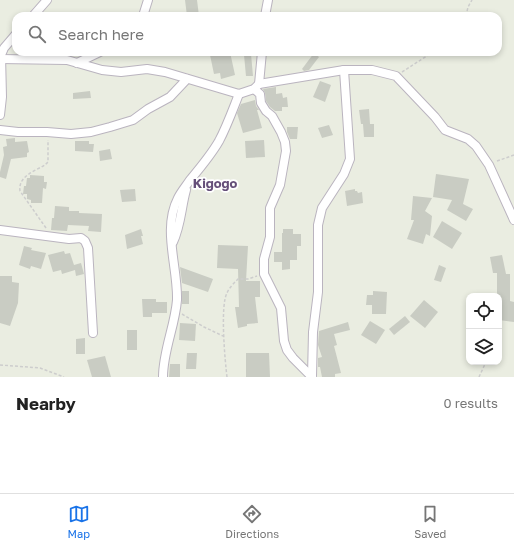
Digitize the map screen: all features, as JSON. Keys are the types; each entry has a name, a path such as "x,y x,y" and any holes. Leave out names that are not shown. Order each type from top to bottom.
{"street":[{"path":"36,12 47,0"},
{"path":"144,12 148,0"},
{"path":"266,12 268,0"},
{"path":"0,115 2,74 0,59 4,48 12,39"},
{"path":"77,63 92,56"},
{"path":"261,56 256,87 260,94 261,103 266,111 272,116 281,132 285,142 286,151 280,185 270,208 270,237 264,260 264,274 281,308 284,341 287,350 293,358 312,376"},
{"path":"0,59 67,60 102,70 121,72 147,69 165,72 239,94 256,87 344,70 372,70 396,76 445,130 449,133 468,138 480,152 489,165 514,220"},
{"path":"312,376 312,332 318,292 318,226 322,208 344,174 350,159 344,70"},
{"path":"0,130 71,134 110,128 132,120 170,97 187,79"},
{"path":"163,377 163,367 176,310 176,280 172,259 172,212 178,197 218,141 228,122 239,94"},
{"path":"0,230 69,239 81,238 85,241 88,248 93,332"}],"path":[{"path":"467,12 472,0"},
{"path":"396,76 426,56"},
{"path":"49,132 47,145 48,162 24,177 19,185 20,191 42,224 54,237"},
{"path":"489,165 514,155"},
{"path":"227,377 224,336 226,294 238,279 248,279 264,274"},
{"path":"176,310 204,327 224,336"},
{"path":"0,365 40,368 64,377"},
{"path":"479,377 485,365"}],"building":[{"path":"185,0 197,0 198,12 186,12"},
{"path":"210,56 231,56 235,75 221,79 220,73 214,74"},
{"path":"244,56 251,56 253,76 246,76"},
{"path":"312,56 319,57 309,70 304,71 302,69"},
{"path":"320,81 331,85 325,102 313,97"},
{"path":"276,87 276,94 282,93 283,98 287,97 288,107 282,107 282,111 275,111 270,107 266,101 263,89"},
{"path":"90,91 91,98 73,99 73,93"},
{"path":"255,100 256,106 259,110 257,110 262,128 243,133 237,113 241,104"},
{"path":"369,109 370,124 374,124 374,137 364,137 363,124 361,124 359,110"},
{"path":"329,125 333,135 322,138 318,128"},
{"path":"287,127 298,127 297,139 290,139 287,132"},
{"path":"15,138 15,142 27,141 29,152 27,153 27,157 11,159 6,179 0,177 4,155 3,147 7,146 6,139"},
{"path":"264,140 265,157 246,158 245,141"},
{"path":"75,141 89,141 89,144 94,144 93,152 75,151"},
{"path":"110,149 112,159 100,161 99,151"},
{"path":"436,174 469,179 463,204 473,209 466,221 447,210 452,200 433,197"},
{"path":"30,175 44,176 44,182 47,182 46,189 43,188 42,203 31,203 31,200 27,199 27,194 23,194 24,186 26,186 27,178 30,178"},
{"path":"135,189 136,201 122,202 120,190"},
{"path":"355,189 358,193 362,192 363,203 347,206 345,191"},
{"path":"413,196 432,198 425,211 432,216 430,236 426,234 423,244 407,239 414,220 411,220"},
{"path":"55,206 69,207 69,211 79,211 79,213 102,214 101,232 88,231 89,226 68,225 67,231 51,230"},
{"path":"442,221 462,233 452,249 433,237"},
{"path":"141,229 143,244 127,249 125,235"},
{"path":"283,229 293,229 293,234 301,234 301,246 297,246 297,260 290,260 290,269 282,270 282,262 274,262 274,252 282,252"},
{"path":"218,245 248,246 246,281 260,281 260,297 255,297 258,323 247,324 247,326 238,328 235,307 239,307 238,269 217,268"},
{"path":"24,246 32,248 31,250 46,253 41,269 31,266 30,269 19,265"},
{"path":"64,251 65,254 70,253 74,265 81,263 84,274 76,276 75,270 62,274 61,270 53,272 48,255"},
{"path":"502,255 506,274 510,274 510,301 514,302 514,322 502,320 502,293 497,293 497,273 493,273 490,257"},
{"path":"439,265 446,268 441,282 434,280"},
{"path":"180,267 213,279 208,292 182,283"},
{"path":"0,276 12,276 12,282 19,283 18,303 10,326 0,323"},
{"path":"182,291 189,291 189,304 182,304"},
{"path":"373,291 387,292 386,314 372,314 372,305 366,305 367,295 373,295"},
{"path":"142,299 156,299 156,302 167,302 167,313 152,313 152,317 143,317"},
{"path":"424,300 438,312 425,328 410,316"},
{"path":"405,316 410,322 394,335 389,329"},
{"path":"370,321 385,330 376,344 361,335"},
{"path":"348,322 350,330 334,334 337,345 334,346 341,373 335,374 335,377 322,377 320,367 318,367 318,358 322,357 318,345 319,331"},
{"path":"180,323 196,324 195,341 179,340"},
{"path":"127,330 137,330 137,350 127,350"},
{"path":"85,338 85,354 76,354 76,339"},
{"path":"187,353 197,353 196,369 186,369"},
{"path":"246,353 269,353 270,377 246,377"},
{"path":"105,356 111,377 92,377 87,360"},
{"path":"170,364 180,364 180,377 169,377"}],"district":[{"name":"Kigogo","path":"215,183"}]}
